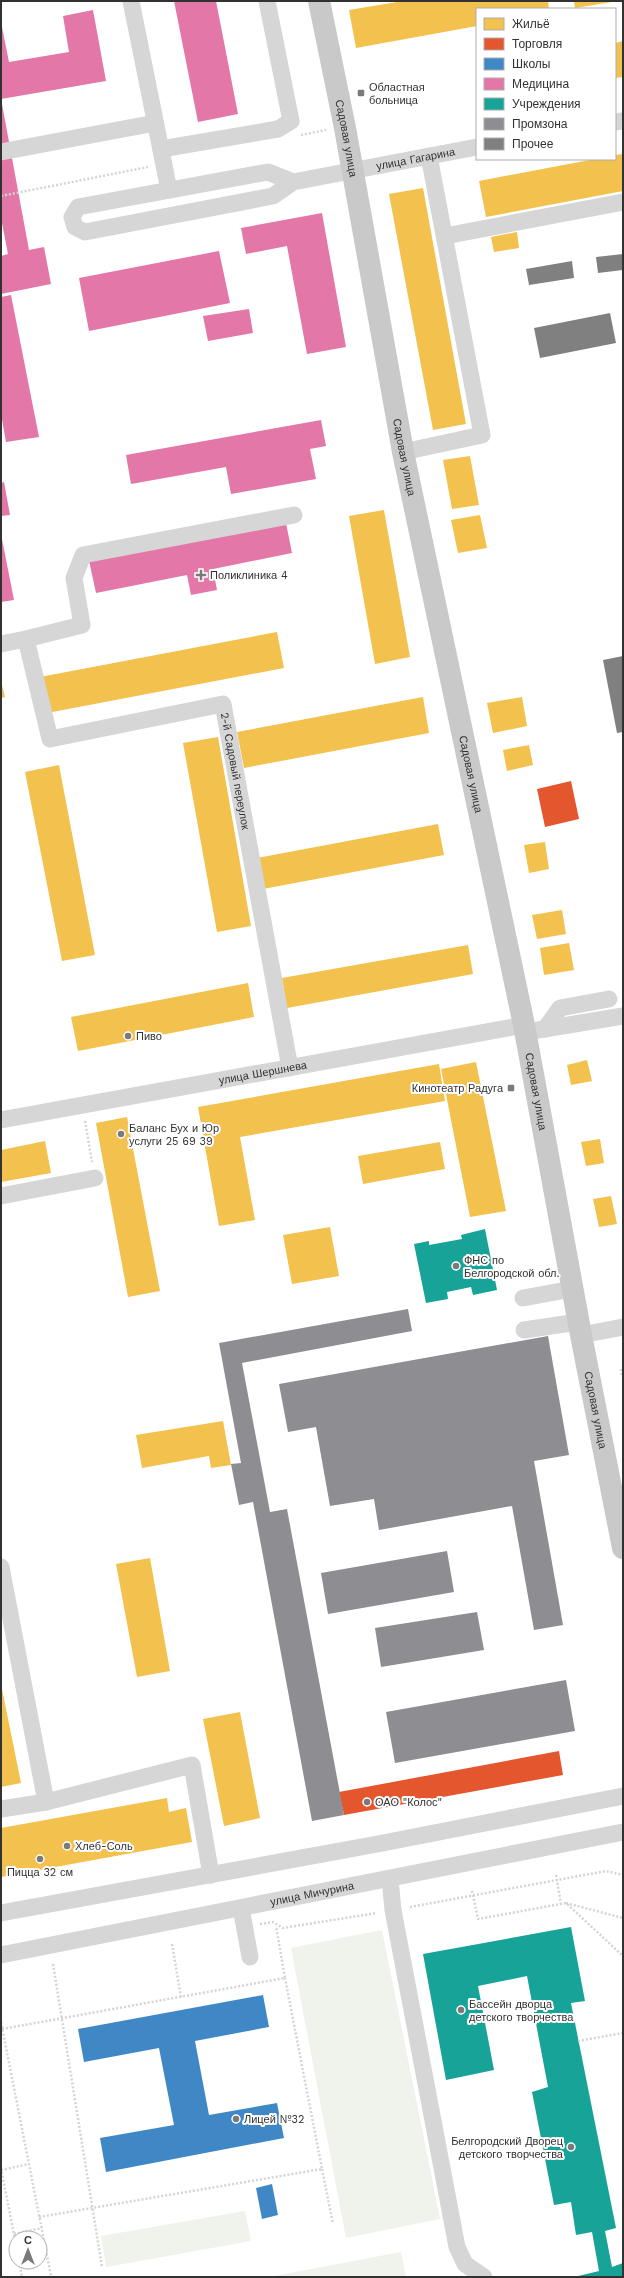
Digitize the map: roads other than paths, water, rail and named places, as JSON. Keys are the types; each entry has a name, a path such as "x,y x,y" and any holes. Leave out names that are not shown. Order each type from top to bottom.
{"main road":[{"name":"Садовая улица","path":"319,1 353,170 403,452 532,1028 572,1289 623,1548"}],"street":[{"path":"132,1 169,190"},
{"path":"161,149 278,129 291,121 267,1"},
{"path":"1,152 155,123"},
{"name":"улица Гагарина","path":"293,182 476,147"},
{"path":"403,452 482,435 429,156"},
{"path":"268,172 293,182 273,196 85,232 75,227 72,217 78,207 268,172"},
{"path":"445,236 623,202"},
{"path":"1,644 82,625 74,578 83,555 294,515"},
{"name":"2-й Садовый переулок","path":"26,639 50,739 223,704 290,1068"},
{"path":"532,1028 560,1008 609,999"},
{"name":"улица Шершнева","path":"1,1120 290,1068 532,1028 623,1016"},
{"path":"1,1196 95,1178"},
{"path":"523,1298 572,1289"},
{"path":"524,1330 623,1327"},
{"path":"1,1567 46,1802"},
{"path":"1,1809 46,1802 192,1765 211,1875"},
{"path":"1,1913 211,1875 623,1796"},
{"name":"улица Мичурина","path":"1,1955 623,1832"},
{"path":"390,1879 393,1910 457,2247 465,2264 484,2277"},
{"path":"241,1908 250,1957"}],"place":[{"name":"Областная больница","path":"361,93"},
{"name":"Поликлиника 4","path":"201,575"},
{"name":"Пиво","path":"128,1036"},
{"name":"Кинотеатр Радуга","path":"511,1088"},
{"name":"Баланс Бух и Юр услуги 25 69 39","path":"121,1134"},
{"name":"ФНС по Белгородской обл.","path":"456,1266"},
{"name":"ОАО \"Колос\"","path":"367,1802"},
{"name":"Хлеб-Соль","path":"67,1846"},
{"name":"Пицца 32 см","path":"40,1859"},
{"name":"Бассейн дворца детского творчества","path":"461,2010"},
{"name":"Лицей №32","path":"236,2119"},
{"name":"Белгородский Дворец детского творчества","path":"571,2147"}]}
